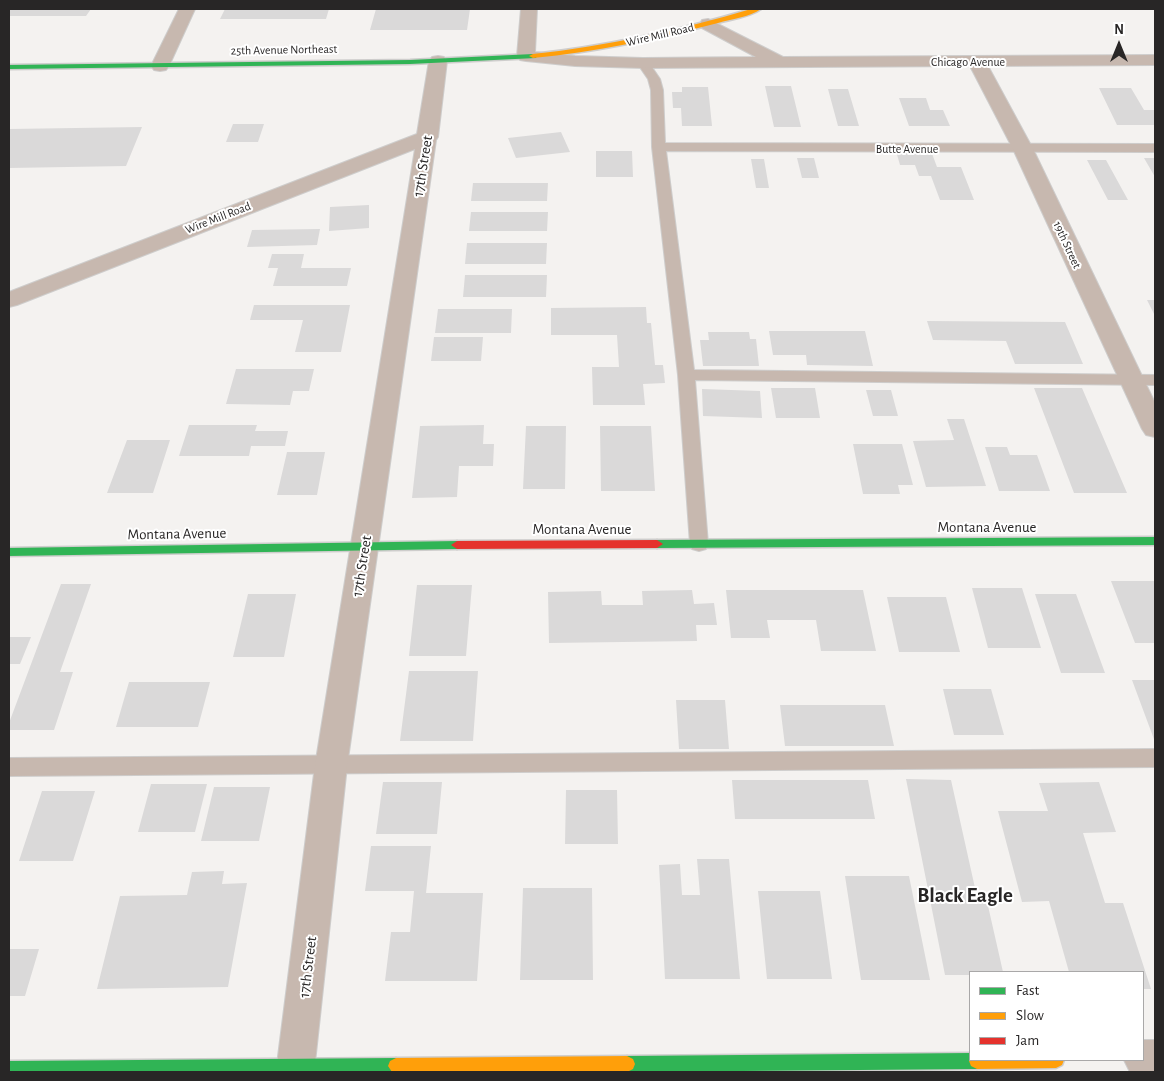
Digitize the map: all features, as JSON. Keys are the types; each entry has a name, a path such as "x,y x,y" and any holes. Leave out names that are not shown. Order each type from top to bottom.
{"street":[{"path":"160,66 187,9"},
{"path":"526,56 529,9"},
{"name":"Wire Mill Road","path":"560,53 599,48 708,24 758,9"},
{"name":"Chicago Avenue","path":"708,24 781,63"},
{"name":"25th Avenue Northeast","path":"9,67 438,61 560,53"},
{"name":"Chicago Avenue","path":"526,56 575,61 643,63 1155,60"},
{"name":"17th Street","path":"296,1069 331,766 428,137 438,61"},
{"name":"19th Street","path":"977,62 1023,149 1155,429"},
{"name":"Wire Mill Road","path":"9,300 428,137"},
{"name":"Montana Avenue","path":"9,552 365,545 1155,541"},
{"path":"9,1069 296,1069 972,1061"}],"lane":[{"path":"643,63 654,79 657,90 659,147 686,375 699,544"},
{"name":"Butte Avenue","path":"659,147 1155,148"},
{"path":"686,375 1155,380"},
{"path":"9,767 331,766 1155,758"}],"building":[{"path":"9,9 91,9 86,16 9,16"},
{"path":"225,9 329,9 326,19 220,19"},
{"path":"376,9 470,9 467,30 370,30"},
{"path":"765,86 791,86 801,127 774,127"},
{"path":"682,87 708,87 712,126 682,126 681,108 673,108 672,92 682,92"},
{"path":"1099,88 1131,88 1144,110 1155,110 1155,125 1117,125"},
{"path":"828,89 848,89 859,126 838,126"},
{"path":"899,98 926,98 930,110 943,110 950,126 909,126"},
{"path":"233,124 264,124 258,142 226,142"},
{"path":"142,127 126,166 9,168 9,129"},
{"path":"561,132 570,152 516,158 508,138"},
{"path":"596,151 632,151 633,177 596,177"},
{"path":"896,151 931,151 937,167 961,167 974,200 940,200 931,176 919,176 915,165 900,165"},
{"path":"797,158 814,158 819,178 802,178"},
{"path":"1144,158 1155,158 1155,177"},
{"path":"751,159 764,159 769,188 756,188"},
{"path":"1087,160 1106,160 1128,200 1108,200"},
{"path":"473,183 548,183 547,201 471,201"},
{"path":"369,205 369,228 329,231 330,207"},
{"path":"471,212 548,212 547,231 469,231"},
{"path":"320,229 317,245 247,247 252,230"},
{"path":"467,243 547,243 546,264 465,264"},
{"path":"272,254 304,254 301,268 351,268 347,286 273,286 278,268 268,268"},
{"path":"465,275 547,275 546,297 463,297"},
{"path":"1147,300 1155,300 1155,316"},
{"path":"254,305 350,305 341,352 295,352 303,320 250,320"},
{"path":"646,307 647,323 651,323 655,365 663,365 665,383 643,384 645,405 593,405 592,367 619,367 617,335 551,335 551,308"},
{"path":"438,309 512,309 511,333 435,333"},
{"path":"927,321 1065,322 1083,364 1015,364 1006,341 933,340"},
{"path":"769,331 865,331 873,366 807,365 806,355 773,355"},
{"path":"708,332 749,332 750,339 756,339 759,366 703,366 700,340 709,340"},
{"path":"434,337 483,337 481,361 431,361"},
{"path":"236,369 314,369 309,391 293,391 290,405 226,404"},
{"path":"771,388 815,388 820,418 776,418"},
{"path":"1034,388 1082,388 1127,493 1074,493"},
{"path":"702,389 760,391 762,418 703,416"},
{"path":"866,390 891,390 898,416 873,416"},
{"path":"947,419 964,419 986,486 926,487 913,441 954,440"},
{"path":"189,425 257,425 255,431 288,431 285,446 251,446 249,456 179,456"},
{"path":"484,425 483,444 494,444 493,466 459,466 457,497 412,498 420,426"},
{"path":"526,426 566,426 565,489 523,489"},
{"path":"600,426 651,426 655,491 601,491"},
{"path":"127,440 170,440 153,493 107,493"},
{"path":"853,444 902,444 913,485 898,485 900,494 863,494"},
{"path":"985,447 1007,447 1010,455 1037,455 1050,491 999,491"},
{"path":"287,452 325,452 317,495 277,495"},
{"path":"1111,581 1155,581 1155,643 1135,643"},
{"path":"61,584 91,584 60,672 73,672 54,730 9,730 9,723"},
{"path":"417,585 472,585 466,656 409,656"},
{"path":"972,588 1022,588 1041,648 988,648"},
{"path":"692,590 694,604 714,603 717,625 696,625 697,641 549,643 548,592 601,591 602,605 643,605 642,591"},
{"path":"726,590 863,590 876,651 821,651 816,620 767,620 770,638 731,638"},
{"path":"248,594 296,594 284,657 233,657"},
{"path":"1035,594 1076,594 1105,673 1061,673"},
{"path":"887,597 946,597 960,652 899,652"},
{"path":"9,637 31,637 20,664 9,664"},
{"path":"409,671 478,671 473,741 400,741"},
{"path":"1132,680 1155,680 1155,742"},
{"path":"129,682 210,682 198,727 116,727"},
{"path":"943,689 991,689 1004,735 954,735"},
{"path":"676,700 725,700 729,749 679,749"},
{"path":"780,705 885,705 894,746 785,746"},
{"path":"906,779 951,780 977,897 986,897 1003,971 969,971 969,975 945,975"},
{"path":"732,780 868,780 875,819 735,819"},
{"path":"383,782 442,782 437,834 376,834"},
{"path":"1099,782 1116,832 1083,833 1105,903 1123,903 1151,989 1144,989 1144,971 1069,971 1049,901 1022,902 998,811 1048,811 1039,783"},
{"path":"151,784 207,784 195,832 138,832"},
{"path":"214,787 270,787 259,841 201,841"},
{"path":"566,790 617,790 618,844 565,844"},
{"path":"42,791 95,791 73,861 19,861"},
{"path":"371,846 431,846 426,893 483,893 477,981 385,981 391,932 410,932 414,891 365,891"},
{"path":"697,859 729,859 740,979 665,979 659,865 680,864 682,895 700,895"},
{"path":"224,871 222,884 247,883 228,987 97,989 120,896 187,895 192,872"},
{"path":"845,876 909,876 930,980 861,980"},
{"path":"523,888 592,888 593,980 520,980"},
{"path":"758,891 820,891 832,979 767,979"},
{"path":"9,949 39,949 25,996 9,996"}],"traffic: fast":[{"path":"9,67 410,62 533,56"},
{"path":"657,544 1155,541"},
{"path":"9,552 457,545"},
{"path":"627,1064 977,1061"},
{"path":"9,1069 396,1066"}],"traffic: slow":[{"path":"533,56 618,44 702,25 758,9"},
{"path":"396,1066 627,1064"}],"traffic: jam":[{"path":"457,545 657,544"}],"district":[{"name":"Black Eagle","path":"965,896"}]}
